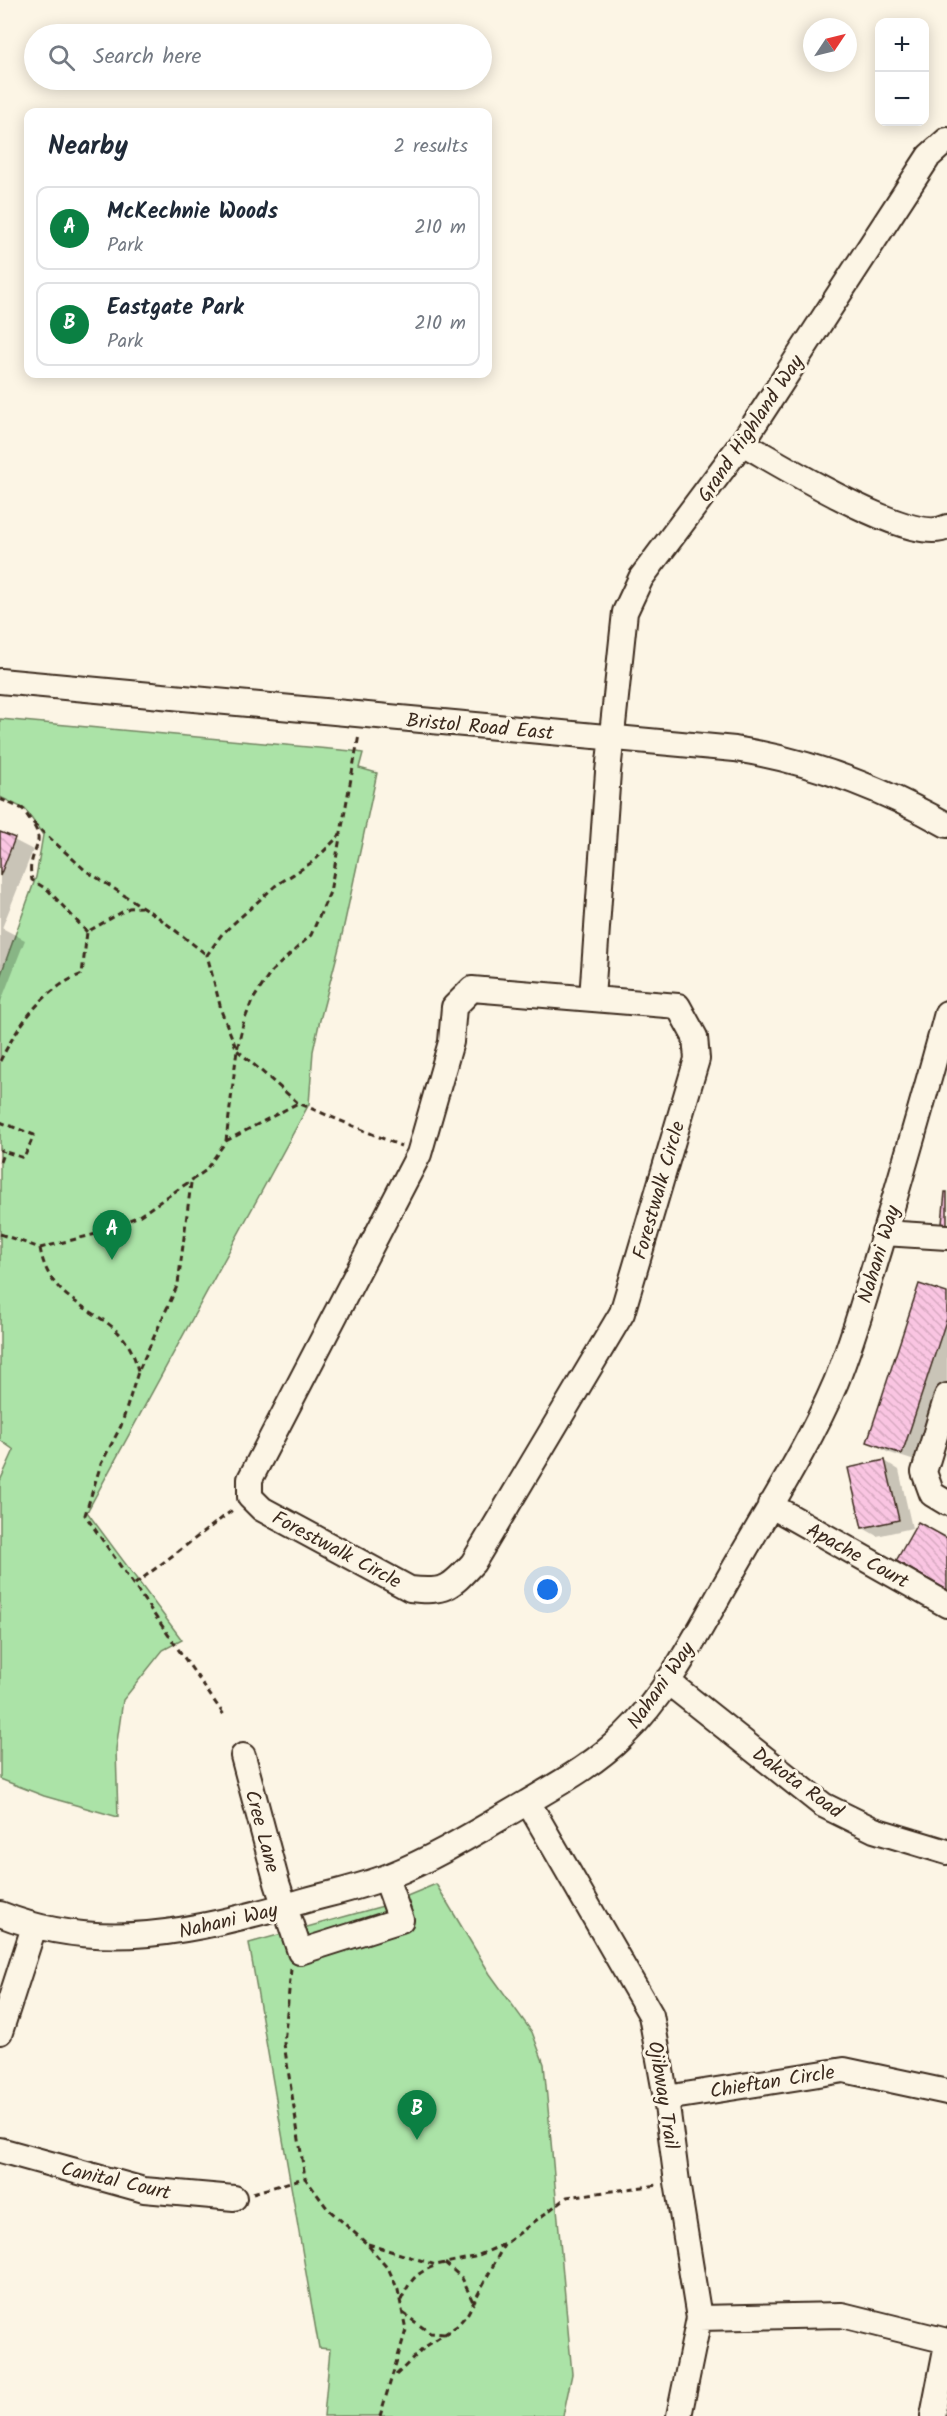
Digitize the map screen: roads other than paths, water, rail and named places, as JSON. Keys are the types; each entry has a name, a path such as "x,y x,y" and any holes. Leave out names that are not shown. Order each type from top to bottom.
{"street":[{"name":"Grand Highland Way","path":"611,738 626,612 641,578 742,443 928,156 947,140"},
{"path":"742,443 877,516 918,531 941,530 947,527"},
{"name":"Bristol Road East","path":"0,681 717,747 802,763 893,797 947,825"},
{"path":"592,998 611,738"},
{"name":"Forestwalk Circle","path":"472,989 592,998 678,1006 695,1037 697,1059 622,1313 473,1563 455,1583 435,1592 410,1589 262,1509 250,1497 250,1479 419,1154 450,1042 454,1007 472,989"},
{"name":"Nahani Way","path":"0,1914 34,1927 101,1936 152,1936 184,1932 284,1906 386,1878 431,1857 528,1802 600,1757 648,1709 667,1681 810,1438 836,1382 884,1233 947,1013"},
{"path":"884,1233 947,1237"},
{"path":"947,1396 924,1472 932,1494 947,1503"},
{"name":"Apache Court","path":"770,1505 947,1605"},
{"name":"Dakota Road","path":"667,1681 823,1805 874,1830 947,1852"},
{"name":"Cree Lane","path":"243,1756 284,1906 300,1952 401,1920 386,1878"},
{"name":"Ojibway Trail","path":"528,1802 651,2015 666,2098 699,2318 679,2416"},
{"path":"0,2032 34,1927"},
{"name":"Chieftan Circle","path":"666,2098 844,2070 947,2092"},
{"name":"Canital Court","path":"0,2150 144,2190 234,2198"},
{"path":"699,2318 842,2315 947,2342 933,2416"}],"place":[{"name":"McKechnie Woods","path":"112,1260"},
{"name":"Eastgate Park","path":"417,2140"}]}
